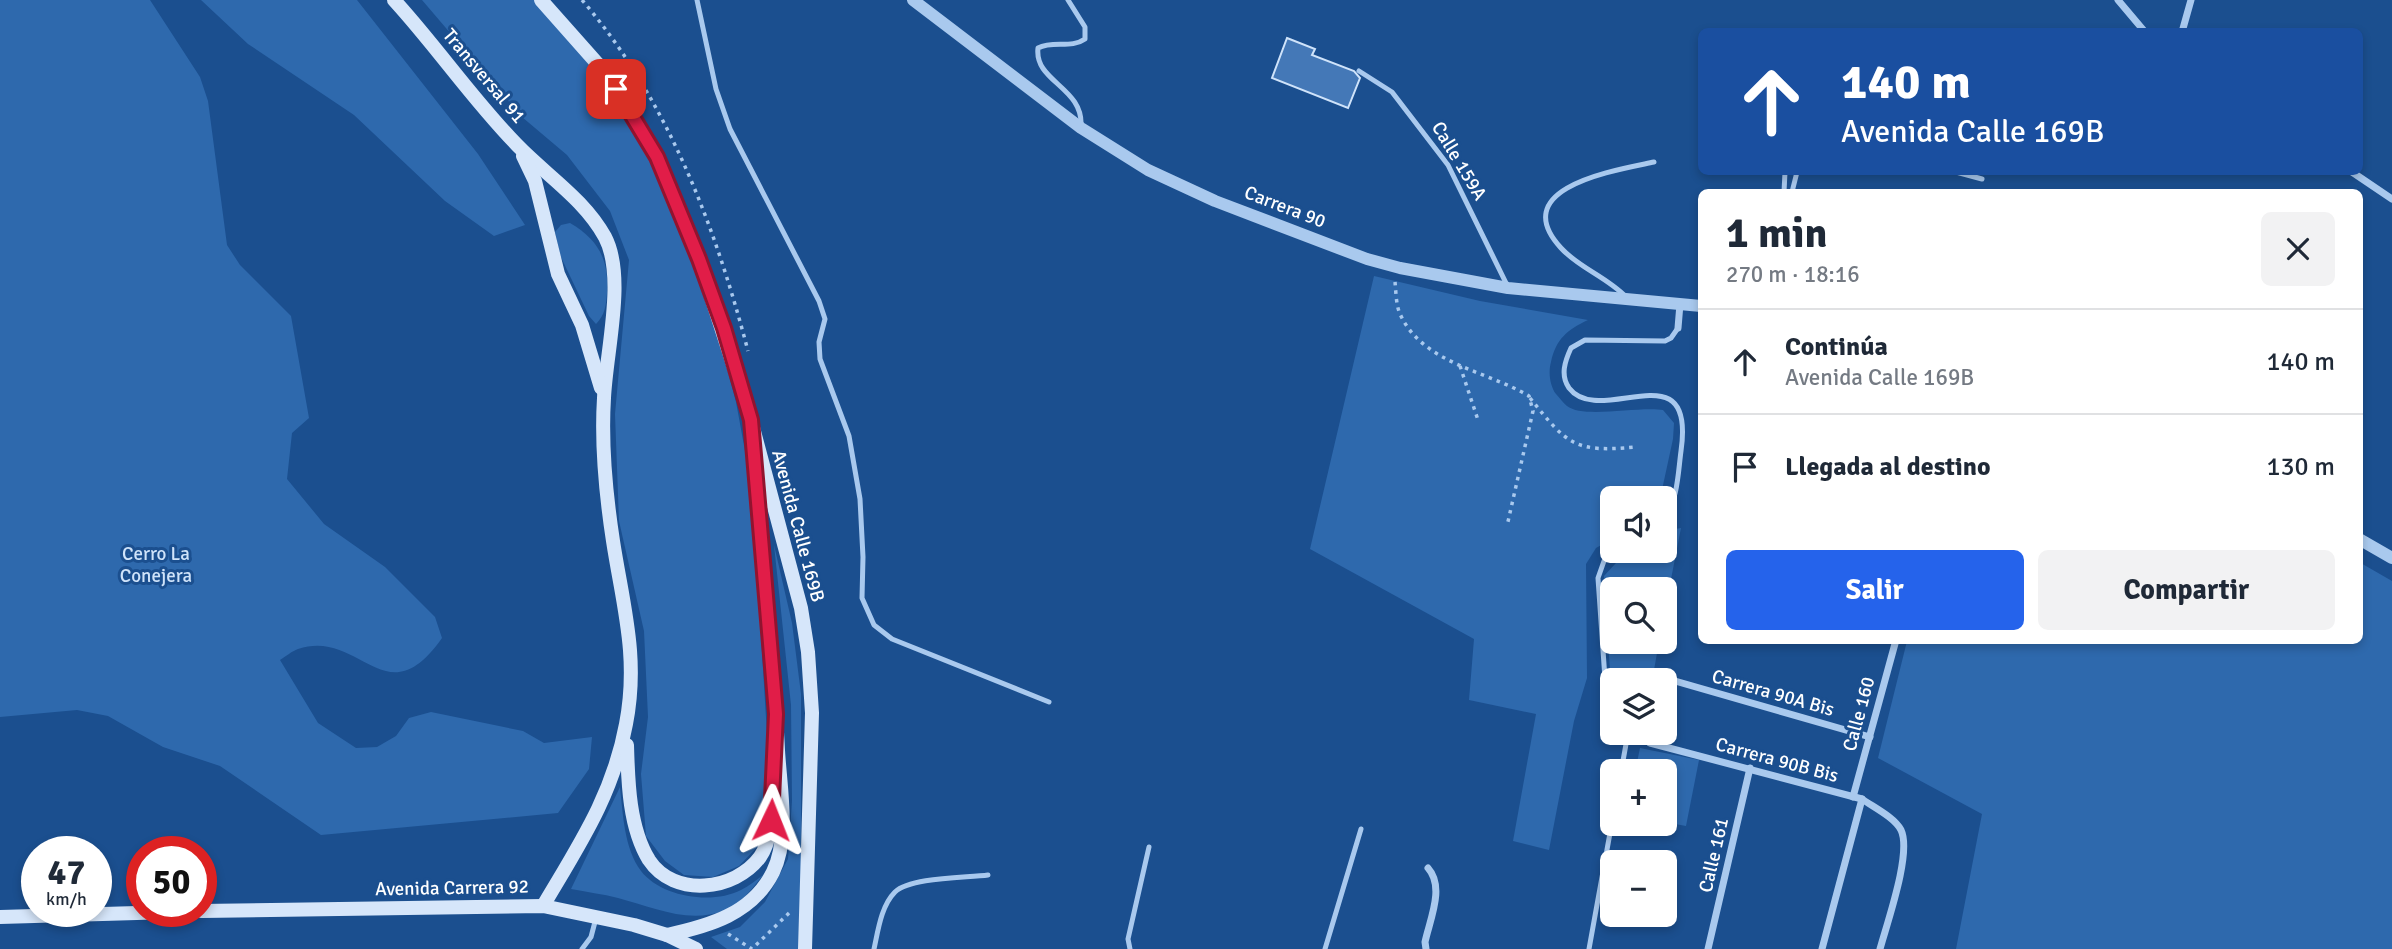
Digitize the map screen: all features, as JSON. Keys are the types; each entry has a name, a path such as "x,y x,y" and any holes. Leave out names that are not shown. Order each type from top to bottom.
{"main road":[{"name":"Transversal 91","path":"394,0 517,145"},
{"name":"Avenida Calle 169B","path":"541,0 603,70 657,157 704,270 751,420 801,608 808,652 812,713 805,949"},
{"path":"517,145 535,181 558,274 587,339 604,402"},
{"path":"517,145 583,206 605,237 612,254 615,292 604,402 607,498 632,651 627,723 631,802 638,833 649,859 659,872 690,885 706,886 740,875 762,855 771,820 776,714"},
{"path":"667,935 710,924 740,910 773,872 780,852 782,812 776,714 751,420"},
{"path":"543,906 608,793 627,723"},
{"name":"Avenida Carrera 92","path":"217,911 543,906 597,915 667,935 696,949"},
{"path":"0,917 126,913"}],"street":[{"name":"Carrera 90","path":"913,0 1081,128 1148,170 1214,201 1392,266 1508,288 1698,306"},
{"path":"2118,0 2141,28"},
{"path":"2183,28 2191,0"},
{"path":"2356,175 2392,199"},
{"path":"1678,327 1680,304"},
{"path":"2363,542 2392,558"},
{"name":"Calle 160","path":"1822,949 1870,737 1895,644"},
{"name":"Carrera 90A Bis","path":"1677,682 1870,737"},
{"name":"Carrera 90B Bis","path":"1658,745 1858,798 1891,819 1901,830 1904,851 1880,949"},
{"name":"Calle 161","path":"1708,949 1750,768"},
{"path":"1426,949 1425,942 1436,894 1436,882 1428,867"}],"lane":[{"path":"697,0 716,89 730,129 819,301 825,319 819,342 820,359 849,436 860,499 862,598 874,625 892,639 1049,702"},
{"path":"1068,0 1084,27 1085,39 1078,44 1046,43 1038,48 1037,58 1041,68 1078,103 1082,115 1081,128"},
{"name":"Calle 159A","path":"1359,71 1392,92 1448,165 1508,288"},
{"path":"1628,299 1562,249 1550,234 1546,217 1551,202 1564,188 1589,176 1654,162"},
{"path":"1967,175 1982,179"},
{"path":"1676,486 1684,428 1678,408 1663,397 1650,394 1596,402 1583,399 1571,391 1564,379 1565,362 1571,348 1585,340 1665,341 1671,338 1678,327"},
{"path":"1603,563 1598,578 1604,668"},
{"path":"1325,949 1361,829"},
{"path":"1589,949 1609,836"},
{"path":"1130,949 1128,939 1149,847"},
{"path":"874,949 883,913 896,891 920,882 988,875"},
{"path":"582,949 590,937 597,915"}],"path":[{"path":"1392,266 1399,312 1417,341 1436,355 1504,382 1529,396 1559,434 1573,443 1599,449 1635,447"},
{"path":"1459,365 1478,420"},
{"path":"1507,526 1533,411 1529,396"},
{"path":"710,924 752,948 791,911"}],"green space":[{"name":"Cerro La Conejera","path":"0,0 150,0 200,77 208,101 227,245 240,265 291,316 309,418 292,433 287,479 324,524 385,567 435,617 442,638 422,661 404,671 388,672 339,650 320,646 298,649 280,660 318,723 356,748 377,747 396,736 409,718 431,712 523,731 544,743 592,737 589,769 558,813 321,835 220,766 163,747 108,716 77,710 0,717"},
{"path":"201,0 357,0 478,154 525,225 494,236 445,201 354,115 248,44"},
{"path":"422,0 538,0 613,87 659,172 706,289 736,402 752,489 770,783 761,843 739,866 713,877 684,875 665,861 646,836 641,774 648,717 644,631 619,521 615,414 629,260 610,211 567,155 522,117"},
{"path":"570,223 588,236 604,261 606,302 596,324 589,316 560,255 555,232 561,225"},
{"path":"1374,276 1480,301 1588,320 1568,332 1556,347 1550,370 1551,383 1556,394 1575,410 1663,410 1674,423 1663,486 1600,486 1600,546 1586,564 1587,678 1574,721 1549,850 1513,841 1536,714 1469,700 1474,639 1310,549"},
{"path":"1681,528 1677,548 1677,529"},
{"path":"774,545 792,623 801,694 801,949 727,949 711,937 740,927 765,902 788,859 792,801 791,705"},
{"path":"1616,563 1674,563 1671,577 1604,576"},
{"path":"2363,564 2392,581 2392,949 1956,949 1982,814 1878,758 1906,644 2363,644"},
{"path":"1609,654 1657,654 1654,668 1610,668"},
{"path":"1640,748 1699,760 1686,826 1677,824 1677,759 1638,759"},
{"path":"620,787 625,831 635,862 650,880 661,887 688,896 716,897 741,890 763,875 746,896 729,908 710,915 697,916 670,913 571,889"}],"building":[{"path":"1287,38 1315,49 1312,55 1354,71 1360,78 1348,108 1272,78"}],"route":[{"path":"616,89 657,157 699,259 724,328 751,420 776,714 771,820"}]}
